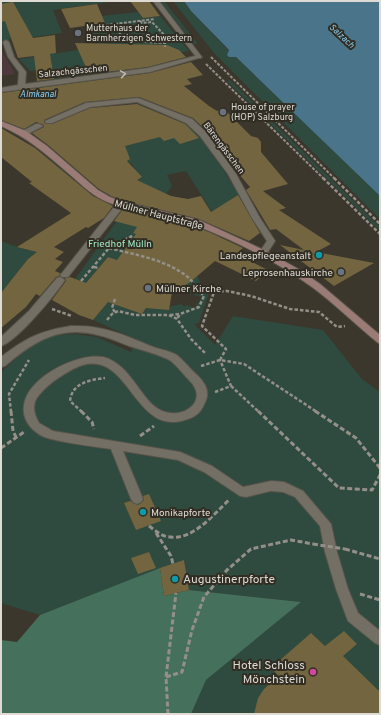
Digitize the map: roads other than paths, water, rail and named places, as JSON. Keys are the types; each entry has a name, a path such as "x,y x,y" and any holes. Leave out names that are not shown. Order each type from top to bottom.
{"street":[{"name":"Salzachgässchen","path":"1,90 21,86 119,75 148,70 199,57 156,1"},
{"path":"6,42 11,57 23,72 21,86"},
{"name":"Bärengässchen","path":"49,121 89,105 138,100 189,121 203,134 232,174 256,218 271,241 263,253"},
{"name":"Müllner Hauptstraße","path":"1,123 22,133 44,148 95,192 107,199 121,204 196,222 263,253 297,272 317,286 380,340"},
{"path":"22,133 39,126"},
{"path":"1,342 30,316 121,204"},
{"path":"1,362 23,345 38,337 53,332 71,329 101,328 174,358 200,385 202,397 197,410 181,417 163,416 148,408 123,372 109,362 88,360 68,366 36,390 29,402 29,413 34,425 51,435 115,446 134,443 180,456 208,469 240,491 246,492 271,486 278,486 284,487 299,494 325,524 330,552 353,617 380,639"},
{"path":"115,446 137,498"}],"water":[{"name":"Salzach","path":"184,1 380,1 380,196 236,57 229,57 227,55 229,50 191,11"}],"place":[{"name":"Mutterhaus der Barmherzigen Schwestern","path":"78,33"},
{"name":"House of prayer (HOP) Salzburg","path":"223,112"},
{"name":"Landespflegeanstalt","path":"319,255"},
{"name":"Leprosenhauskirche","path":"341,272"},
{"name":"Müllner Kirche","path":"148,288"},
{"name":"Monikapforte","path":"143,512"},
{"name":"Augustinerpforte","path":"175,579"},
{"name":"Hotel Schloss Mönchstein","path":"313,672"}],"water label":[{"name":"Almkanal","path":"38,94"}],"park label":[{"name":"Friedhof Mülln","path":"120,243"}]}
